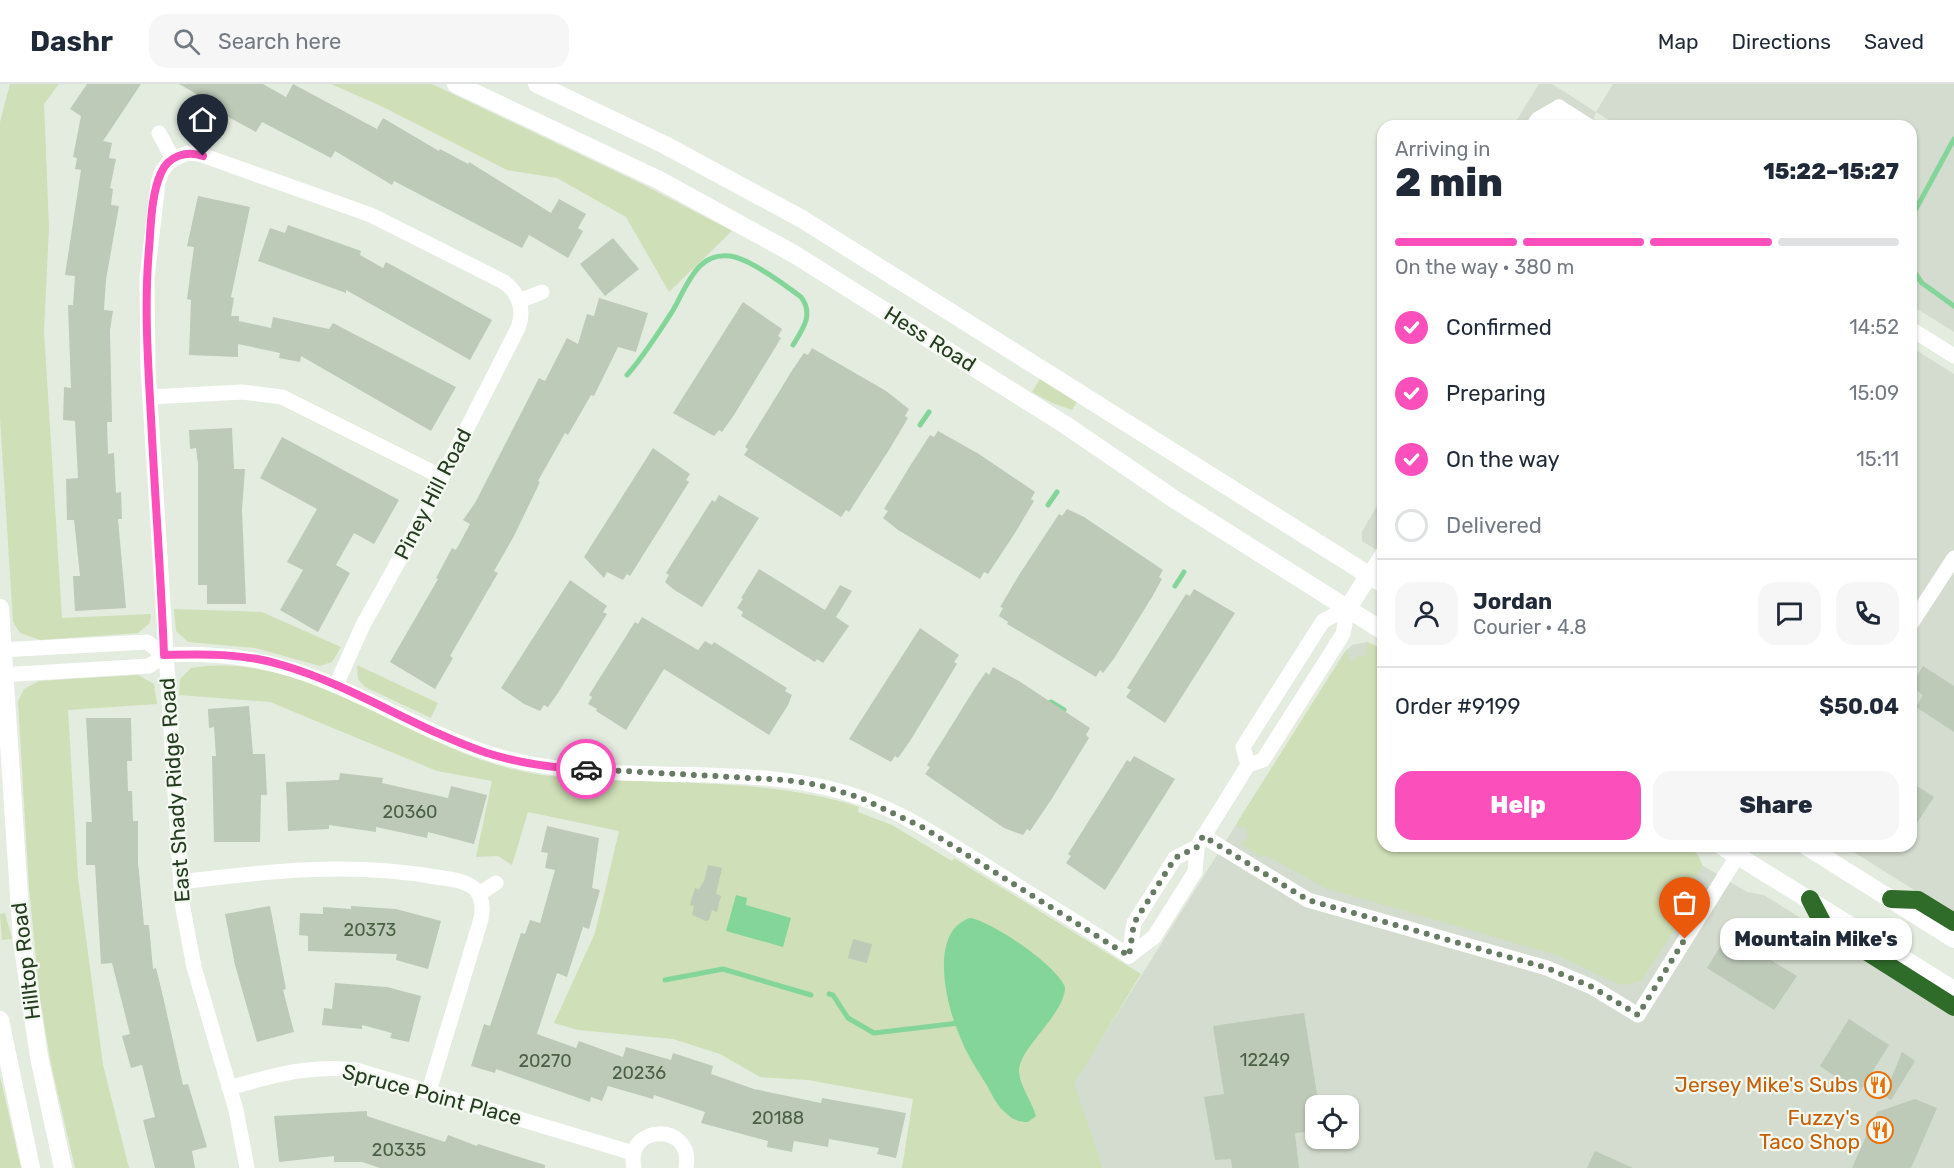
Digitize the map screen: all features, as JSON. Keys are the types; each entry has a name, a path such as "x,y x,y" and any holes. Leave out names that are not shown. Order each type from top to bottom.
{"highway":[{"path":"1810,899 1822,924 1954,1008"},
{"path":"1891,899 1918,900 1954,922"}],"main road":[{"name":"Hess Road","path":"456,84 634,167 794,254 1064,424 1174,499 1377,626"},
{"name":"Hess Road","path":"537,84 654,139 802,219 1376,580"},
{"path":"1348,608 1376,580"},
{"name":"Hilltop Road","path":"0,608 2,674 22,948 39,1057 63,1168"},
{"path":"1732,852 1954,990"},
{"path":"1816,852 1954,939"},
{"name":"Hilltop Road","path":"0,1020 31,1168"}],"street":[{"path":"1537,120 1559,107"},
{"path":"1559,107 1559,120"},
{"path":"1559,107 1580,120"},
{"path":"159,133 173,159 187,153 199,154 370,215 504,282 519,301 542,292"},
{"name":"East Shady Ridge Road","path":"173,159 160,174 149,242 146,306 164,655 181,882 194,967 229,1088 247,1168"},
{"name":"Piney Hill Road","path":"336,685 363,625 518,328 521,315 519,301"},
{"path":"1917,333 1954,356"},
{"path":"150,398 242,392 282,397 441,477"},
{"path":"1917,615 1954,558"},
{"path":"1248,765 1243,747 1305,648 1323,621 1348,608"},
{"path":"1129,956 1154,937 1195,872 1200,841 1248,765 1263,760 1343,634 1348,608"},
{"path":"1,650 147,642 164,655"},
{"path":"2,674 149,666 164,655 222,655 264,660 301,670 463,744 532,764 578,769 776,779 809,783 855,796 924,828 1129,956"},
{"path":"1129,956 1134,923 1175,858 1200,841"},
{"path":"1200,841 1308,900 1553,970 1592,987 1638,1015 1729,852"},
{"path":"181,882 289,869 356,867 459,881 471,886 479,894 483,907 481,919 429,1091"},
{"path":"479,894 496,883"},
{"name":"Spruce Point Place","path":"229,1088 288,1072 329,1067 361,1071 429,1091 633,1161 645,1137 665,1134 682,1144 686,1153 686,1168"}],"shaded area":[{"path":"10,84 59,84 44,104 49,227 44,331 62,618 151,614 150,623 138,633 40,640 20,633 13,622 0,417 0,122"},
{"path":"331,84 432,84 640,183 732,231 669,292 626,217 557,178 507,170 381,106"},
{"path":"1539,84 1552,84 1596,112 1593,120 1517,120"},
{"path":"1613,84 1954,84 1954,332 1917,309 1917,120 1609,120 1596,112"},
{"path":"1917,351 1954,374 1954,915 1854,852 1917,852"},
{"path":"1040,379 1077,402 1072,410 1052,403 1032,392"},
{"path":"1377,506 1377,550 1362,541 1362,532"},
{"path":"174,609 262,612 341,647 332,662 320,666 255,648 188,642 176,631"},
{"path":"1367,642 1377,646 1377,852 1694,852 1702,865 1747,892 1764,895 1954,1015 1954,1168 1103,1168 1073,1084 1344,653 1352,645"},
{"path":"1367,642 1377,646 1377,852 1694,852 1698,855 1702,865 1696,877 1692,902 1642,980 1628,985 1618,984 1557,955 1325,888 1264,854 1261,857 1241,844 1248,838 1246,828 1237,826 1238,821 1347,649 1350,662 1358,656 1366,656"},
{"path":"357,665 438,703 431,718 365,687 358,679"},
{"path":"233,666 274,672 315,685 473,757 526,772 580,778 741,786 830,799 859,807 858,812 892,825 952,861 954,858 1141,974 1074,1084 1103,1168 902,1168 913,1099 808,1080 760,1077 720,1054 673,1039 578,1030 554,1023 595,933 619,831 528,812 512,865 498,856 476,857 492,781 437,771 270,702 179,695 180,679 191,668"},
{"path":"138,675 154,684 157,704 68,710 78,878 103,1065 129,1168 75,1168 51,1064 40,998 29,887 18,701 24,689 39,681"},
{"path":"736,895 747,898 746,905 791,918 783,947 726,931"},
{"path":"5,913 12,939 2,940 0,914"},
{"path":"970,918 993,927 1023,946 1050,968 1065,987 1058,1009 1033,1042 1021,1063 1020,1078 1036,1116 1028,1122 1012,1118 998,1104 966,1051 950,1009 944,972 948,939 957,926"},
{"path":"0,1076 21,1168 0,1168"}],"building":[{"path":"87,84 141,84 103,141 112,143 109,158 116,159 110,188 113,189 111,205 119,206 106,280 104,310 113,311 110,330 112,422 107,422 108,454 114,453 116,493 121,492 122,519 118,519 126,608 75,611 73,576 80,576 74,520 67,520 66,479 78,478 75,421 63,420 64,387 71,388 68,305 73,305 75,276 65,275 81,170 75,169 77,158 73,157 81,116 70,109"},
{"path":"179,84 263,84 286,97 293,84 377,129 383,118 439,151 440,149 468,164 469,162 551,213 559,199 586,214 578,228 583,231 568,258 529,235 522,248 394,181 392,185 335,151 331,158 262,122 256,132 195,99 198,95"},
{"path":"198,196 250,207 231,297 234,298 231,316 239,316 239,321 271,328 273,317 329,329 333,323 456,387 431,431 301,356 300,362 279,358 280,353 238,344 238,357 189,355 191,300 187,299 194,247 187,246"},
{"path":"288,225 361,251 360,255 383,268 386,262 492,320 470,360 346,290 346,293 258,261 270,228 285,233"},
{"path":"613,238 639,269 605,296 580,264"},
{"path":"599,298 648,313 636,352 618,347 594,396 591,395 568,435 565,433 538,481 540,482 514,536 494,571 498,573 450,656 453,658 435,689 390,662 438,579 436,578 452,548 456,550 470,524 463,520 475,503 539,378 545,381 567,338 578,344 587,314 594,316"},
{"path":"743,302 782,329 778,336 781,338 734,415 722,432 719,430 714,436 673,413"},
{"path":"812,348 886,391 909,409 905,416 908,418 889,450 849,512 846,510 841,517 744,455 748,449 745,447 793,369 804,353 808,355"},
{"path":"232,428 234,469 245,469 242,510 246,604 207,604 207,585 198,585 198,464 196,448 190,449 189,430"},
{"path":"938,431 979,454 1035,492 1031,499 1034,501 1015,533 988,574 984,572 980,579 898,530 883,518 888,511 884,509 910,466 930,435 934,437"},
{"path":"282,437 399,500 374,544 354,533 336,565 350,573 318,632 280,610 303,570 287,562 317,509 260,478"},
{"path":"653,448 690,474 686,480 689,482 630,576 627,574 623,580 607,572 604,578 584,557"},
{"path":"719,495 759,518 702,607 665,582 669,575 666,573 712,500 715,502"},
{"path":"1067,509 1084,517 1163,570 1159,577 1162,579 1115,657 1103,673 1100,670 1096,677 1007,624 1008,622 999,616 1003,608 1000,607 1019,575 1059,514 1062,516"},
{"path":"759,569 825,610 840,585 852,591 836,617 849,626 823,663 817,659 815,662 741,616 743,612 737,608"},
{"path":"570,580 607,606 603,612 607,614 558,693 548,707 544,705 540,711 524,704 501,688"},
{"path":"1194,589 1235,613 1165,723 1126,697 1131,690 1127,688 1186,594 1190,596"},
{"path":"642,617 698,650 705,641 712,645 714,642 787,688 785,691 792,695 769,735 664,669 626,730 588,704 592,697 589,695 635,622 638,624"},
{"path":"920,628 959,655 954,662 957,664 910,741 898,758 895,756 891,762 849,739"},
{"path":"1923,666 1954,686 1954,732 1917,708 1923,695 1917,690 1917,676"},
{"path":"993,667 1019,681 1090,728 1086,735 1089,738 1051,800 1030,831 1027,829 1023,835 1004,828 925,774 930,767 927,765 975,688 986,672 989,675"},
{"path":"249,706 253,754 265,754 267,795 261,795 260,842 214,842 212,756 216,756 214,727 209,728 208,709"},
{"path":"86,718 131,718 132,761 127,761 128,791 132,791 133,821 138,821 138,862 144,925 149,925 153,969 156,968 183,1085 188,1084 207,1147 192,1151 195,1168 155,1168 143,1120 155,1117 142,1065 131,1068 122,1036 130,1034 112,963 101,964 95,865 86,865 86,822 92,822"},
{"path":"1134,756 1175,779 1105,890 1066,863 1071,856 1068,854 1127,760 1130,762"},
{"path":"340,773 383,778 382,783 448,798 451,786 487,795 474,844 428,832 427,838 376,827 376,832 329,825 329,829 288,831 286,782 339,780"},
{"path":"1917,786 1934,797 1917,823"},
{"path":"547,826 599,838 592,888 600,890 589,929 583,927 567,977 557,973 537,1034 576,1048 579,1041 623,1057 626,1047 671,1060 673,1053 713,1066 711,1074 754,1089 821,1103 822,1098 906,1113 896,1158 877,1154 879,1148 829,1139 828,1147 794,1141 792,1152 767,1147 768,1141 701,1123 705,1112 654,1095 653,1099 608,1086 602,1101 591,1097 590,1102 496,1069 495,1073 471,1066 484,1024 490,1026 521,933 525,934 530,920 540,923 555,870 545,868 548,853 541,852"},
{"path":"708,865 722,868 716,894 721,896 717,912 712,910 709,920 706,921 692,915 694,906 690,905 695,888 699,889 704,881"},
{"path":"270,906 286,989 283,990 294,1032 257,1042 235,965 225,914"},
{"path":"351,906 396,909 441,921 428,969 396,960 397,954 308,951 308,936 299,935 300,913 323,914 323,907 351,909"},
{"path":"1728,934 1797,976 1774,1010 1707,968"},
{"path":"853,939 872,944 867,963 848,958"},
{"path":"335,983 387,987 421,996 409,1042 390,1038 392,1033 362,1025 362,1029 322,1025 324,1008 332,1009"},
{"path":"1304,1013 1317,1095 1305,1095 1305,1132 1295,1133 1299,1168 1232,1168 1231,1159 1215,1160 1204,1097 1224,1094 1213,1026"},
{"path":"1849,1019 1889,1045 1859,1093 1820,1066"},
{"path":"1902,1052 1915,1061 1891,1100 1884,1096"},
{"path":"1915,1099 1937,1108 1911,1168 1852,1168 1877,1112"},
{"path":"367,1111 367,1116 445,1142 448,1135 477,1146 478,1144 545,1165 545,1168 380,1168 362,1162 334,1162 334,1156 279,1162 274,1116"},
{"path":"1595,1151 1633,1168 1587,1168"}],"waterway":[{"path":"1917,207 1954,139"},
{"path":"627,375 672,312 695,272 711,258 722,256 735,257 751,264 801,297 805,303 807,315 793,345"},
{"path":"1917,276 1922,283 1954,306"},
{"path":"920,425 929,412"},
{"path":"1048,505 1057,492"},
{"path":"1175,586 1184,572"},
{"path":"1045,704 1051,702 1064,710"},
{"path":"665,980 723,969 811,995"},
{"path":"829,994 833,995 848,1018 874,1033 959,1023"}],"way so far":[{"path":"586,769 786,780 819,785 861,798 898,813 924,828 1129,956 1134,923 1175,858 1197,847 1203,836 1308,900 1547,968 1592,987 1638,1015 1685,939"}],"place":[{"name":"Mountain Mike's","path":"1685,939"},
{"name":"Jersey Mike's Subs","path":"1878,1085"},
{"name":"Fuzzy's Taco Shop","path":"1880,1130"}],"route":[{"path":"203,156 187,153 165,165 158,183 148,258 146,306 148,368 164,655 203,655 264,660 315,675 487,753 532,764 586,769"}]}
